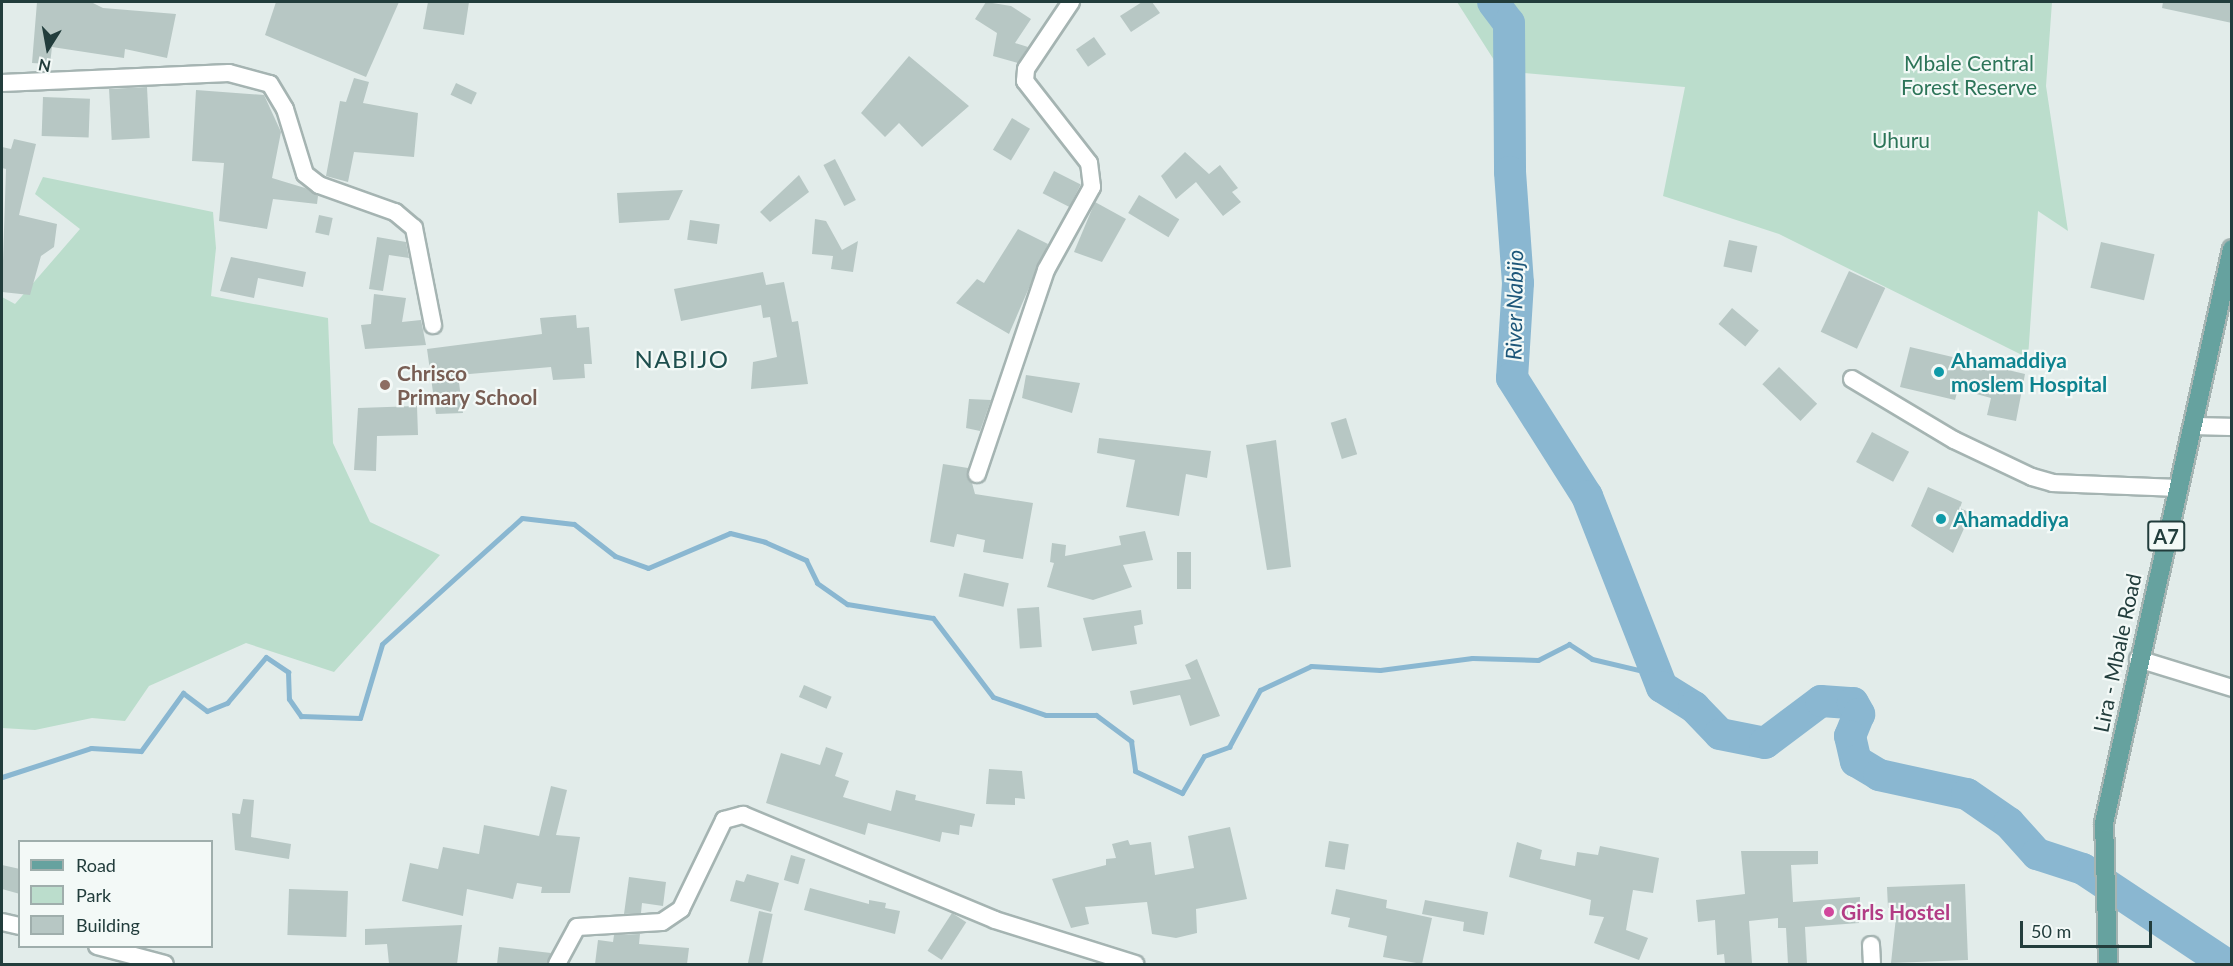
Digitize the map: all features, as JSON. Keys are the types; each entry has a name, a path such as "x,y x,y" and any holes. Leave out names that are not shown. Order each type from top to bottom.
{"main road":[{"name":"Lira - Mbale Road","path":"2108,964 2104,823 2138,659 2232,249"}],"street":[{"path":"977,474 1046,270 1092,187 1089,163 1025,81 1026,69 1071,2"},
{"path":"2,83 229,73 270,84 285,109 305,174 319,185 394,212 414,228 433,325"},
{"path":"1852,379 1954,440 2032,477 2053,483 2178,488"},
{"path":"2192,426 2232,427"},
{"path":"2138,659 2232,688"},
{"path":"557,964 577,927 662,922 681,909 724,820 743,815 995,920 1135,964"},
{"path":"2,922 18,926"},
{"path":"1871,945 1872,964"},
{"path":"104,948 165,964"}],"green space":[{"name":"Uhuru","path":"1457,2 2052,2 2046,86 2068,231 2038,211 2028,358 1779,234 1663,196 1685,87 1501,71"},
{"path":"43,177 213,212 216,248 211,296 328,318 333,443 370,522 440,555 334,672 246,643 149,686 125,721 92,718 35,730 2,728 2,297 15,304 80,229 35,194"}],"building":[{"path":"37,2 91,2 103,8 176,14 167,58 125,49 124,58 52,47 50,64 32,63"},
{"path":"276,2 399,2 366,77 265,35"},
{"path":"428,2 469,2 464,35 423,29"},
{"path":"986,2 1011,6 1031,19 1015,43 1028,47 1018,63 993,56 997,33 975,19"},
{"path":"1142,2 1152,2 1160,13 1131,32 1120,16"},
{"path":"2163,2 2232,2 2232,23 2162,8"},
{"path":"1094,37 1106,54 1088,67 1076,50"},
{"path":"909,56 969,106 922,147 899,123 885,137 861,113"},
{"path":"354,78 369,82 363,103 418,113 414,157 354,152 348,182 326,176 340,101 346,102"},
{"path":"456,83 477,93 471,105 451,95"},
{"path":"147,87 150,138 112,140 109,89"},
{"path":"196,90 264,95 281,132 272,178 305,188 318,196 317,204 273,199 267,229 219,221 224,163 192,161"},
{"path":"43,97 90,99 89,138 42,136"},
{"path":"1012,118 1030,129 1011,161 993,150"},
{"path":"14,139 36,144 19,215 57,224 54,247 41,256 30,295 2,292 6,169 2,168 2,147 11,149"},
{"path":"1185,152 1209,174 1220,165 1238,188 1232,192 1241,202 1223,216 1196,182 1176,199 1161,176"},
{"path":"835,159 856,200 844,206 823,165"},
{"path":"1054,171 1081,185 1069,207 1043,193"},
{"path":"799,175 809,192 770,222 760,212"},
{"path":"683,190 669,220 619,223 617,193"},
{"path":"1139,195 1179,219 1168,237 1128,213"},
{"path":"1095,202 1126,219 1102,262 1074,252"},
{"path":"319,215 333,218 329,236 315,233"},
{"path":"815,219 826,221 842,250 858,241 853,272 831,269 833,256 812,254"},
{"path":"690,220 720,224 717,244 687,240"},
{"path":"1018,229 1048,244 1009,334 956,303 977,279 984,283"},
{"path":"377,237 406,242 409,258 389,255 383,291 369,289"},
{"path":"1729,240 1757,246 1752,272 1723,266"},
{"path":"2101,242 2155,254 2144,300 2090,288"},
{"path":"231,257 306,272 303,287 258,278 254,298 220,291"},
{"path":"1849,271 1885,288 1857,349 1821,332"},
{"path":"763,272 766,285 784,282 792,322 798,321 808,384 751,389 753,362 777,357 770,317 763,318 761,305 681,321 674,289"},
{"path":"374,294 406,298 402,322 421,320 426,345 365,349 361,325 371,324"},
{"path":"1732,308 1759,330 1745,347 1719,324"},
{"path":"576,315 577,328 589,327 592,364 584,364 585,378 553,380 551,367 458,375 463,413 436,414 427,349 542,334 540,318"},
{"path":"1910,347 2025,374 2016,421 1987,415 1991,398 1958,389 1955,400 1900,387"},
{"path":"1779,367 1817,404 1800,421 1762,384"},
{"path":"1026,375 1080,383 1072,413 1022,398"},
{"path":"969,399 991,400 980,431 966,428"},
{"path":"417,406 418,435 377,436 376,471 354,470 358,408"},
{"path":"1346,418 1357,454 1342,459 1331,423"},
{"path":"1872,432 1909,452 1893,482 1856,462"},
{"path":"1099,438 1211,451 1207,478 1186,474 1179,516 1126,507 1135,460 1097,453"},
{"path":"1276,440 1291,567 1267,570 1246,445"},
{"path":"943,464 968,468 975,494 1033,503 1023,559 983,552 985,540 957,534 954,547 930,542"},
{"name":"Ahamaddiya","path":"1928,487 1962,502 1960,508 1971,513 1953,553 1911,526"},
{"path":"1145,531 1153,560 1123,565 1132,587 1093,600 1047,587 1054,563 1050,562 1052,543 1066,545 1065,556 1121,545 1119,536"},
{"path":"1177,552 1191,552 1191,589 1177,589"},
{"path":"964,573 1009,583 1003,607 959,596"},
{"path":"1039,607 1042,647 1020,648 1017,609"},
{"path":"1141,610 1143,624 1134,626 1137,644 1092,651 1083,618"},
{"path":"1197,659 1220,716 1190,726 1180,695 1133,705 1130,691 1191,679 1185,665"},
{"path":"804,685 832,697 827,709 799,697"},
{"path":"826,747 843,753 835,776 849,781 843,797 891,811 896,790 916,795 915,800 975,814 972,827 960,825 959,835 942,832 940,842 868,823 865,835 766,803 781,753 820,765"},
{"path":"989,769 1022,771 1025,799 1015,798 1015,805 986,804"},
{"path":"551,786 567,790 556,835 580,837 570,893 541,893 542,887 517,883 513,899 467,889 463,916 402,901 410,863 438,869 443,847 479,854 484,825 539,836"},
{"path":"243,799 254,800 251,837 291,844 289,859 235,850 232,813 240,814"},
{"path":"1230,827 1247,899 1196,909 1197,933 1176,938 1152,934 1147,902 1085,907 1089,924 1071,928 1052,879 1106,865 1106,859 1116,858 1112,844 1128,840 1130,845 1151,842 1155,875 1194,868 1188,836"},
{"path":"1329,841 1349,844 1345,870 1325,867"},
{"path":"1517,842 1542,850 1540,859 1575,866 1577,852 1598,855 1600,846 1659,858 1653,893 1633,890 1626,930 1648,938 1639,960 1594,943 1604,917 1589,915 1591,900 1509,877"},
{"path":"1741,851 1818,851 1818,864 1791,865 1793,902 1860,897 1859,923 1805,927 1807,964 1788,964 1786,928 1778,928 1778,918 1749,921 1752,963 1725,964 1724,954 1717,955 1715,920 1698,922 1696,900 1745,894"},
{"path":"791,855 805,859 798,884 784,880"},
{"path":"2,865 18,869 18,893 2,889"},
{"path":"747,874 779,883 771,912 730,901 736,880 744,882"},
{"path":"629,877 666,882 663,906 642,903 641,913 624,914"},
{"path":"1965,884 1968,960 1891,963 1897,908 1888,908 1887,887"},
{"path":"810,888 869,904 869,900 886,903 885,908 900,911 895,934 804,910"},
{"path":"289,889 348,891 346,937 287,935"},
{"path":"1336,889 1387,900 1386,908 1432,918 1422,964 1383,957 1387,936 1348,927 1350,918 1331,914"},
{"path":"1425,900 1488,912 1484,935 1463,931 1464,922 1422,914"},
{"path":"759,911 773,914 762,964 748,964"},
{"path":"952,913 966,922 942,960 927,951"},
{"path":"462,925 457,964 389,964 387,944 365,945 365,929"},
{"path":"640,934 639,944 689,948 687,964 595,964 598,940 613,942 614,935"},
{"path":"499,947 551,953 547,964 497,964"}],"waterway":[{"name":"River Nabijo","path":"1493,2 1509,23 1510,172 1518,283 1512,378 1587,496 1662,687 1694,707 1720,734 1765,743 1821,701 1853,703 1859,714 1850,736 1856,761 1879,775 1967,794 2009,823 2037,854 2083,869 2226,964"},
{"path":"2,777 91,748 141,751 183,693 207,711 227,703 266,657 288,672 289,699 301,716 360,718 382,644 522,518 574,524 615,556 648,568 730,533 765,542 806,560 817,583 847,604 933,618 993,697 1046,715 1096,715 1131,741 1135,771 1182,793 1204,756 1229,747 1260,690 1311,666 1380,670 1472,658 1538,660 1569,644 1592,659 1656,674"}],"place":[{"name":"Ahamaddiya moslem Hospital","path":"1939,372"},
{"name":"Chrisco Primary School","path":"385,385"},
{"name":"Ahamaddiya","path":"1941,519"},
{"name":"Girls Hostel","path":"1829,912"}],"district":[{"name":"NABIJO","path":"682,359"}],"park label":[{"name":"Mbale Central Forest Reserve","path":"1969,75"}]}
